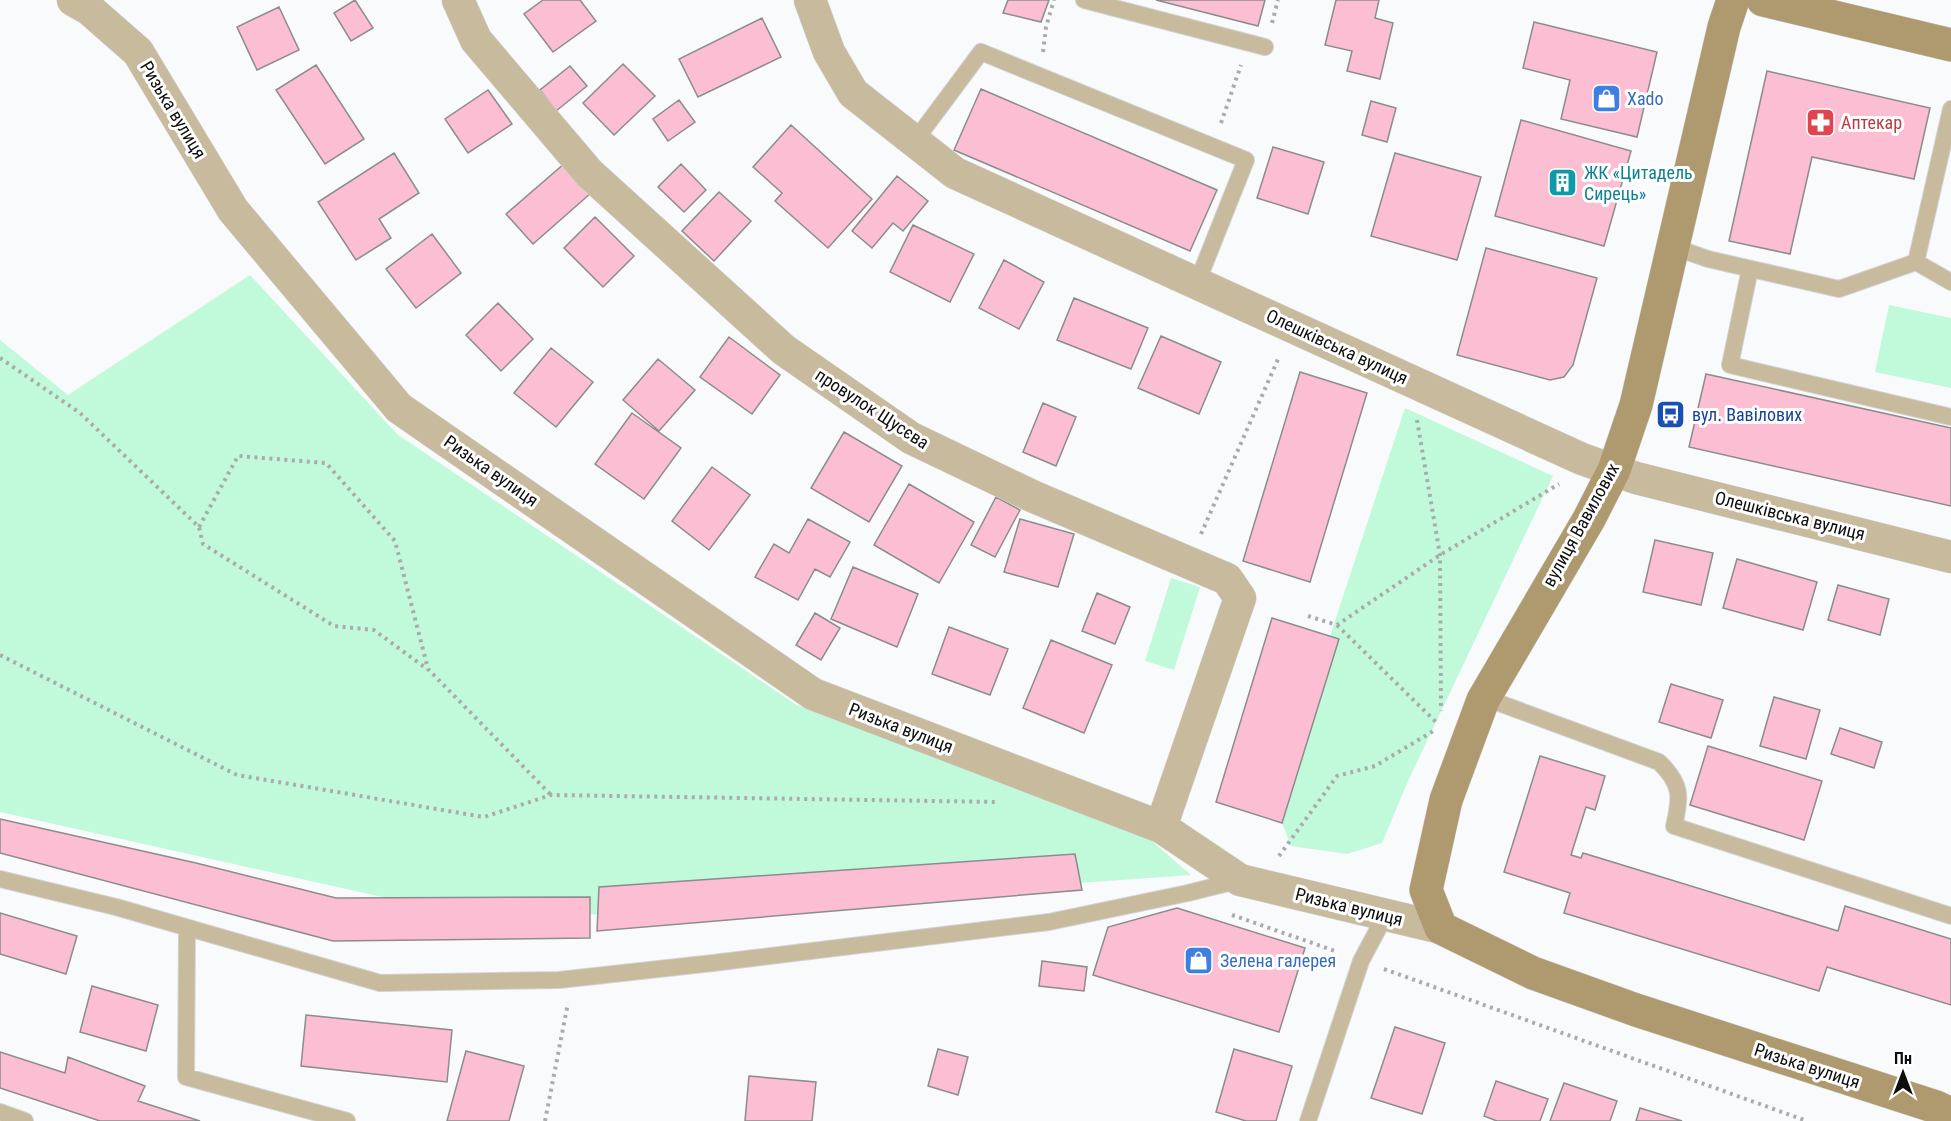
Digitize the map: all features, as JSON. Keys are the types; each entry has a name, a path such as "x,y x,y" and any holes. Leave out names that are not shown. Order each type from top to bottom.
{"street":[{"name":"Ризька вулиця","path":"73,0 89,9 138,52 233,210 399,408 813,694 1161,827 1240,880 1441,928 1533,973 1636,1010 1936,1107 1951,1114"},
{"name":"провулок Щусєва","path":"458,0 476,40 588,173 783,350 911,438 1032,496 1227,579 1240,598 1161,827"},
{"name":"Олешківська вулиця","path":"810,0 829,52 853,93 955,173 1582,459 1636,478 1951,557"},
{"name":"вулиця Вавилових","path":"1441,928 1426,891 1446,800 1483,700 1589,519 1614,470 1636,405 1671,246 1724,27 1733,0"},
{"path":"1763,0 1951,45"}],"lane":[{"path":"1084,0 1265,47"},
{"path":"914,142 981,52 1246,160 1197,283"},
{"path":"1916,261 1951,109"},
{"path":"1671,246 1708,259 1839,289 1916,261"},
{"path":"1916,261 1951,282"},
{"path":"1750,269 1730,365 1951,417"},
{"path":"1483,700 1499,703 1659,762 1672,774 1678,787 1680,803 1674,826 1951,916"},
{"path":"0,879 116,907 380,982 559,980 713,963 1049,922 1240,880"},
{"path":"1308,1121 1361,961 1384,916"},
{"path":"187,928 186,1077 347,1121"},
{"path":"0,1112 25,1121"}],"path":[{"path":"1047,27 1054,0"},
{"path":"1189,563 1284,347"},
{"path":"0,358 80,413 199,528 203,544 334,626 374,630 428,669 551,795"},
{"path":"1416,409 1440,555 1441,727"},
{"path":"199,528 238,456 326,463 394,542 428,669"},
{"path":"1337,624 1440,555 1565,480"},
{"path":"1308,616 1337,624 1441,727"},
{"path":"0,656 237,775 484,818 551,795 1005,802"},
{"path":"1276,859 1337,776 1375,766 1441,727"},
{"path":"1361,961 1807,1121"}],"green space":[{"path":"250,275 397,434 795,704 1145,835 1191,875 618,916 405,902 0,812 0,340 68,395"},
{"path":"1889,305 1951,318 1951,388 1875,372"},
{"path":"1405,408 1553,476 1408,781 1382,843 1347,854 1291,846 1282,823 1339,639 1330,636"},
{"path":"1171,578 1200,587 1174,670 1145,661"}],"building":[{"path":"355,0 373,28 351,41 334,13"},
{"path":"543,0 580,0 596,21 553,52 524,14"},
{"path":"1008,0 1049,0 1041,22 1003,13"},
{"path":"1156,0 1265,0 1258,26"},
{"path":"1336,0 1379,0 1375,18 1393,23 1380,79 1347,71 1352,51 1325,45"},
{"path":"279,7 299,50 257,70 237,27"},
{"path":"762,18 781,57 698,97 679,59"},
{"name":"Xado","path":"1534,22 1657,52 1637,137 1561,119 1570,80 1523,68"},
{"path":"623,64 655,96 614,135 583,103"},
{"path":"316,65 364,139 325,164 276,90"},
{"path":"570,66 587,86 556,111 540,90"},
{"path":"1767,71 1930,108 1914,179 1812,157 1790,254 1729,241"},
{"path":"981,89 1217,190 1190,251 954,150"},
{"path":"488,90 512,124 468,153 445,119"},
{"path":"679,100 695,122 668,141 653,119"},
{"path":"1371,101 1396,108 1387,142 1362,135"},
{"name":"ЖК «Цитадель Сирець»","path":"1521,120 1631,151 1604,246 1495,216"},
{"path":"791,125 872,199 828,248 775,201 782,193 753,167"},
{"path":"1273,147 1324,162 1308,214 1257,198"},
{"path":"394,153 419,193 379,219 391,238 356,260 318,202"},
{"path":"1395,153 1481,177 1457,260 1371,236"},
{"path":"565,163 591,193 533,244 506,214"},
{"path":"681,164 706,190 684,212 658,187"},
{"path":"897,176 928,201 903,231 893,223 872,248 852,231"},
{"path":"719,192 751,221 714,261 682,231"},
{"path":"595,217 634,256 603,287 564,248"},
{"path":"913,225 974,254 950,302 890,272"},
{"path":"432,234 461,273 416,308 386,269"},
{"path":"1486,248 1597,278 1573,365 1564,377 1550,380 1457,355"},
{"path":"1004,260 1044,282 1019,329 979,308"},
{"path":"1074,298 1148,328 1131,369 1057,340"},
{"path":"498,303 533,339 501,371 466,335"},
{"path":"1161,336 1221,362 1199,414 1138,388"},
{"path":"729,337 780,375 752,414 700,377"},
{"path":"551,348 593,382 556,427 514,393"},
{"path":"658,359 695,390 659,431 623,400"},
{"path":"1300,372 1367,393 1310,582 1243,561"},
{"path":"1706,374 1951,428 1951,506 1689,447"},
{"path":"1043,403 1076,417 1056,466 1023,452"},
{"path":"632,413 681,448 644,499 595,464"},
{"path":"844,432 902,466 869,522 811,488"},
{"path":"712,467 750,495 709,550 672,521"},
{"path":"909,484 974,522 939,583 874,545"},
{"path":"996,497 1020,510 995,557 971,545"},
{"path":"808,519 850,542 830,577 815,569 798,600 755,577 774,544 789,553"},
{"path":"1020,519 1074,534 1058,587 1004,572"},
{"path":"1655,540 1713,553 1701,605 1643,592"},
{"path":"1737,559 1817,582 1803,630 1723,608"},
{"path":"853,567 918,594 897,647 831,619"},
{"path":"1838,585 1889,599 1880,635 1828,620"},
{"path":"1097,593 1130,607 1115,644 1082,631"},
{"path":"815,613 840,628 821,660 796,645"},
{"path":"1272,618 1339,639 1282,823 1216,802"},
{"path":"949,627 1008,649 990,695 932,674"},
{"path":"1051,640 1112,665 1084,733 1023,708"},
{"path":"1671,684 1723,700 1711,738 1659,722"},
{"path":"1774,697 1820,710 1806,759 1760,746"},
{"path":"1840,728 1882,742 1874,768 1831,754"},
{"path":"1708,746 1822,781 1804,840 1690,805"},
{"path":"1540,756 1605,776 1595,810 1586,807 1571,855 1581,858 1583,853 1838,931 1845,906 1951,939 1951,1005 1827,967 1819,991 1564,913 1570,893 1504,872"},
{"path":"0,819 196,863 336,898 590,897 590,938 333,941 0,853"},
{"path":"1075,854 1082,890 597,931 599,887"},
{"name":"Зелена галерея","path":"1177,908 1305,948 1279,1032 1093,975 1108,927"},
{"path":"0,913 77,936 66,974 0,954"},
{"path":"1042,961 1087,967 1084,991 1039,986"},
{"path":"92,986 158,1005 146,1051 80,1032"},
{"path":"306,1015 452,1030 447,1082 301,1066"},
{"path":"1395,1027 1445,1043 1422,1114 1371,1098"},
{"path":"938,1049 968,1057 958,1095 928,1086"},
{"path":"1234,1049 1292,1066 1276,1121 1246,1121 1216,1112"},
{"path":"466,1051 524,1066 509,1121 447,1121"},
{"path":"0,1052 65,1073 68,1057 145,1086 138,1101 200,1121 100,1121 0,1088"},
{"path":"749,1076 816,1082 812,1121 745,1121"},
{"path":"1496,1081 1548,1099 1540,1121 1497,1121 1484,1116"},
{"path":"1564,1083 1617,1101 1610,1121 1550,1121"},
{"path":"1640,1108 1682,1121 1636,1121"}],"place":[{"name":"Xado","path":"1606,99"},
{"name":"Аптекар","path":"1820,123"},
{"name":"ЖК «Цитадель Сирець»","path":"1563,183"},
{"name":"вул. Вавілових","path":"1671,415"},
{"name":"Зелена галерея","path":"1199,961"}]}
